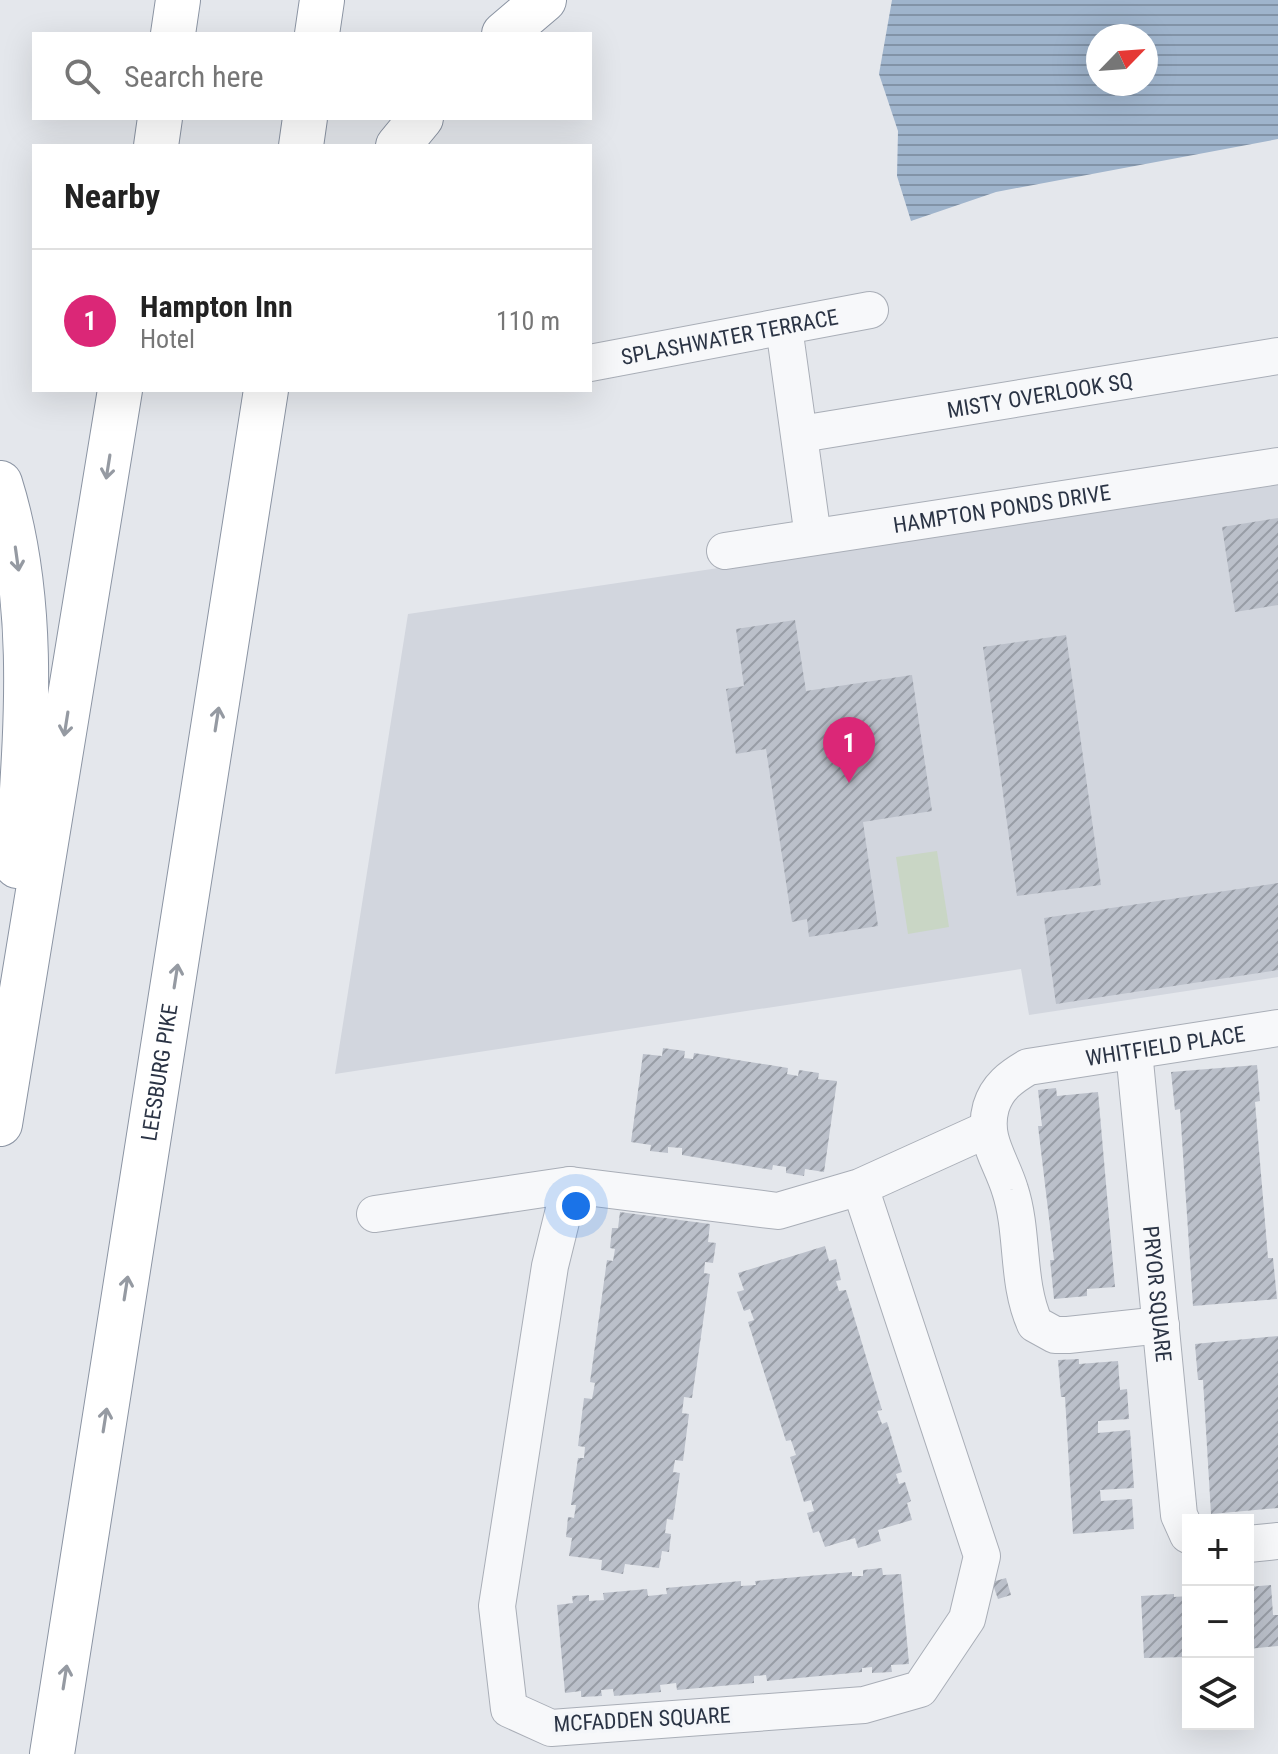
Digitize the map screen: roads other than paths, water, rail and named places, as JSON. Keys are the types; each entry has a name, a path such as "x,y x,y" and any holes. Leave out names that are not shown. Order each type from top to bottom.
{"highway":[{"path":"173,32 178,0"},
{"path":"317,32 322,0"},
{"path":"506,32 544,0"},
{"path":"156,144 160,120"},
{"path":"301,144 305,120"},
{"path":"400,144 419,120"},
{"path":"2,1112 120,392"},
{"name":"LEESBURG PIKE","path":"52,1754 268,392"},
{"path":"0,483 17,552 24,616 26,691 2,1112"}],"street":[{"name":"SPLASHWATER TERRACE","path":"592,363 870,310"},
{"path":"784,327 813,537"},
{"name":"MISTY OVERLOOK SQ","path":"801,434 1278,356"},
{"name":"HAMPTON PONDS DRIVE","path":"725,551 1278,466"},
{"name":"WHITFIELD PLACE","path":"988,1129 998,1092 1009,1078 1028,1067 1278,1028"},
{"name":"PRYOR SQUARE","path":"1134,1051 1182,1522"},
{"path":"375,1214 570,1185 778,1211 860,1187 988,1129 992,1149 1010,1188 1018,1223 1025,1290 1035,1324 1055,1335 1161,1325"},
{"name":"MCFADDEN SQUARE","path":"570,1185 550,1266 497,1606 509,1709 551,1728 864,1705 920,1689 967,1619 982,1556 860,1187"},
{"path":"1254,1543 1278,1541"}],"water":[{"path":"892,0 1278,0 1278,139 996,192 911,221 897,176 898,131 879,74"}],"place":[{"name":"Hampton Inn","path":"849,783"}]}
